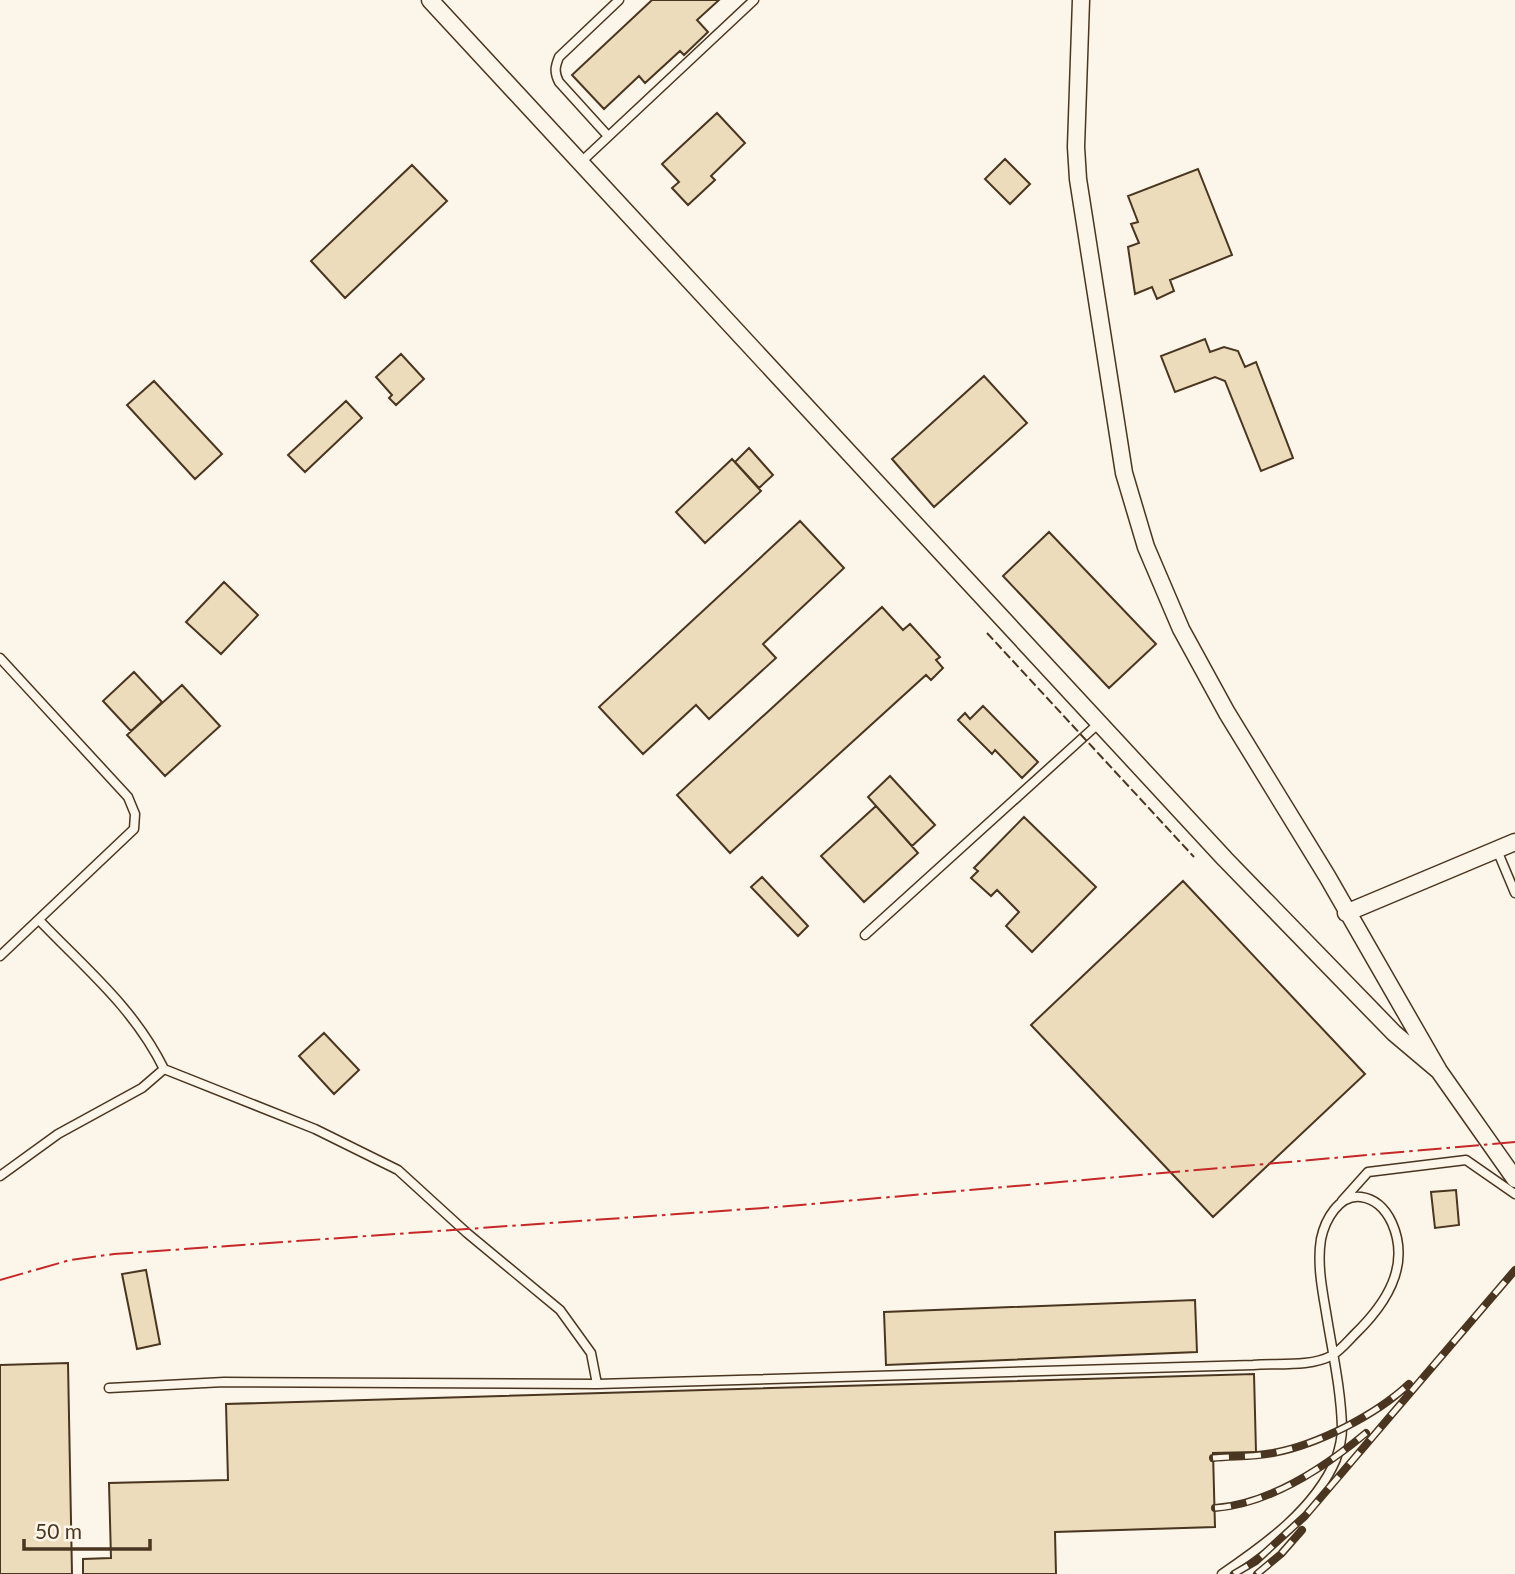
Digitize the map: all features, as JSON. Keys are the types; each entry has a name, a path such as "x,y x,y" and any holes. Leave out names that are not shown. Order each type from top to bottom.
{"street":[{"path":"430,0 1098,724 1351,990 1394,1033 1439,1071"},
{"path":"1081,0 1076,147 1078,179 1124,473 1146,547 1181,629 1227,713 1327,876 1439,1071 1515,1179"},
{"path":"1346,913 1515,842"}],"lane":[{"path":"608,136 559,82 555,66 559,57 619,0"},
{"path":"580,163 754,0"},
{"path":"0,658 128,797 135,814 134,829 122,842 71,887 40,921 0,957"},
{"path":"865,934 1098,724"},
{"path":"1497,850 1515,893"},
{"path":"40,921 119,1000 152,1044 164,1069 315,1129 398,1170 467,1233 560,1310 591,1353 597,1384"},
{"path":"0,1176 58,1134 142,1088 164,1069"},
{"path":"1222,1574 1257,1550 1312,1499 1336,1458 1342,1430 1320,1278 1321,1239 1330,1215 1368,1172 1466,1160 1515,1194"},
{"path":"109,1388 224,1382 597,1384 1317,1361 1333,1355 1364,1326 1390,1294 1399,1262 1398,1238 1387,1213 1374,1200 1358,1196 1341,1202"}],"building":[{"path":"652,0 719,0 697,20 708,32 684,55 680,51 645,83 639,76 604,109 572,75"},
{"path":"717,113 745,143 711,176 715,180 688,205 672,188 679,182 662,164"},
{"path":"1005,159 1030,184 1010,204 985,179"},
{"path":"412,165 447,201 345,298 311,261"},
{"path":"1198,169 1232,255 1170,280 1174,291 1157,299 1152,287 1135,294 1128,247 1139,243 1131,224 1138,222 1128,196"},
{"path":"1205,339 1210,352 1224,347 1238,351 1245,367 1256,362 1293,458 1261,471 1225,381 1215,377 1175,392 1161,356"},
{"path":"401,354 424,379 396,405 389,398 392,395 376,377"},
{"path":"984,376 1027,423 934,507 892,459"},
{"path":"154,381 222,454 195,479 127,405"},
{"path":"346,401 362,418 305,472 288,455"},
{"path":"749,448 773,475 759,488 735,462"},
{"path":"732,459 761,491 705,543 676,512"},
{"path":"800,521 844,568 763,644 776,658 709,719 696,705 643,754 599,707"},
{"path":"1049,532 1156,644 1109,688 1003,576"},
{"path":"224,582 258,615 221,654 186,622"},
{"path":"882,607 903,630 910,624 940,657 936,660 943,668 931,680 926,675 730,853 677,795"},
{"path":"134,672 162,702 131,731 103,701"},
{"path":"182,685 220,726 165,776 127,735"},
{"path":"983,706 1038,762 1022,778 995,750 992,754 958,720 965,713 970,719"},
{"path":"890,776 935,825 912,846 868,797"},
{"path":"876,806 918,853 864,902 821,856"},
{"path":"1024,817 1096,887 1032,952 1006,926 1019,912 997,890 991,896 971,878 978,871 974,868"},
{"path":"762,877 808,926 798,936 751,887"},
{"path":"1183,881 1365,1074 1213,1217 1031,1025"},
{"path":"324,1033 359,1070 334,1094 299,1056"},
{"path":"1456,1190 1459,1225 1435,1228 1431,1192"},
{"path":"146,1270 160,1344 137,1349 122,1274"},
{"path":"1195,1300 1197,1352 886,1365 884,1312"},
{"path":"68,1363 72,1574 0,1574 0,1365"},
{"path":"1254,1374 1256,1452 1213,1453 1215,1527 1055,1532 1056,1574 83,1574 83,1559 111,1558 109,1483 228,1480 226,1404"}],"railway":[{"path":"1234,1574 1256,1561 1305,1516 1515,1270"},
{"path":"1213,1458 1266,1454 1327,1436 1380,1407 1409,1384"},
{"path":"1215,1508 1256,1499 1296,1482 1333,1459 1366,1433"},
{"path":"1257,1574 1281,1554 1302,1530"}],"fence":[{"path":"987,633 1194,857"}],"power":[{"path":"0,1280 70,1260 114,1254 777,1207 1515,1142"}]}
